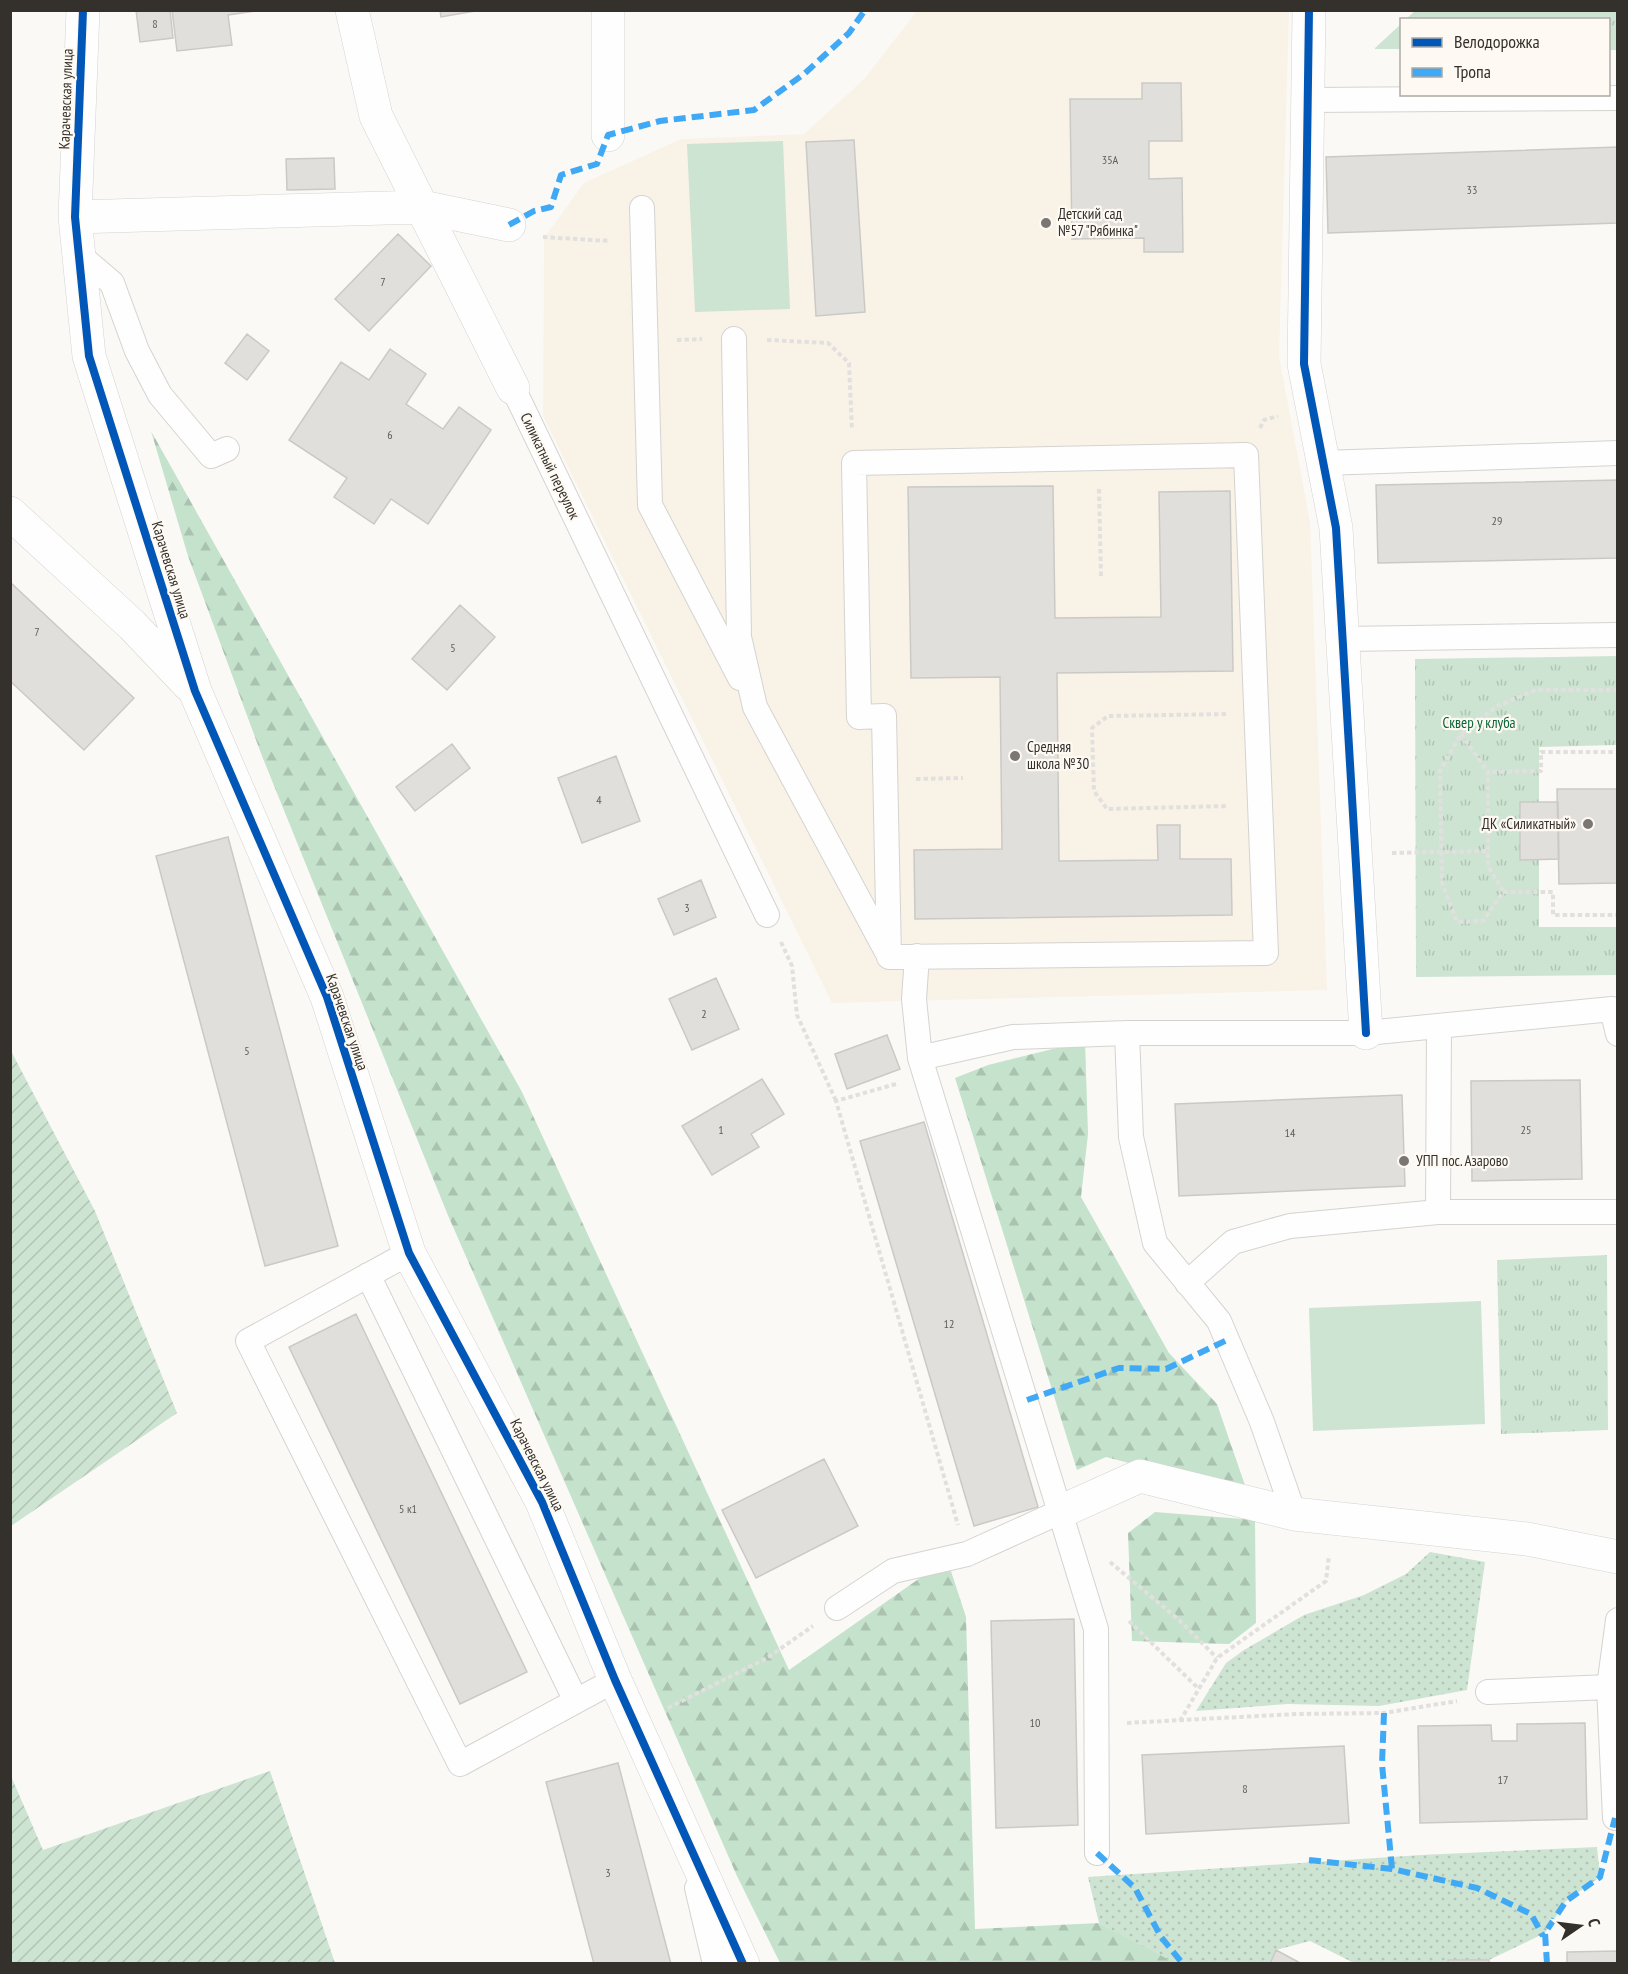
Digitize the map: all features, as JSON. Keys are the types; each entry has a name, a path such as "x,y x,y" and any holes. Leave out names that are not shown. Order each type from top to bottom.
{"street":[{"name":"Карачевская улица","path":"83,10 75,217 89,356 195,690 327,998 409,1253 542,1502 615,1680 682,1824 743,1964"},
{"name":"Силикатный переулок","path":"352,10 376,116 513,388"},
{"path":"608,10 608,135"},
{"path":"1309,10 1304,364 1336,528 1366,1033"},
{"path":"75,217 422,207 508,225"},
{"path":"10,513 132,625 195,690"},
{"path":"1064,1518 1140,1476 1294,1514 1527,1539 1617,1557"}],"lane":[{"path":"1307,100 1617,98"},
{"path":"642,208 650,505 889,957"},
{"path":"78,254 112,283 137,351 160,395 211,456 227,449"},
{"path":"734,339 739,637 755,707"},
{"name":"Силикатный переулок","path":"513,388 767,915"},
{"path":"1323,463 1617,453"},
{"path":"1246,455 1266,953 889,957 884,716 860,717 854,463 1246,455"},
{"path":"1343,639 1617,635"},
{"path":"917,956 914,999 923,1066 1064,1518 1096,1629 1097,1852"},
{"path":"923,1066 1013,1037 1366,1033 1612,1009 1617,1034"},
{"path":"1438,1212 1439,1026"},
{"path":"1127,1034 1131,1137 1155,1243 1219,1321 1262,1422 1294,1514"},
{"path":"1187,1283 1233,1242 1290,1226 1438,1212 1617,1212"},
{"path":"409,1253 248,1341 460,1764 615,1680"},
{"path":"368,1275 576,1701"},
{"path":"837,1608 893,1571 967,1554 1064,1518"},
{"path":"1615,1818 1610,1687 1617,1620"},
{"path":"1488,1692 1610,1687"},
{"path":"682,1824 716,1964"}],"path":[{"path":"508,225 544,238 644,242"},
{"path":"646,340 734,339 828,343 849,363 854,463"},
{"path":"1246,455 1264,420 1312,408"},
{"path":"1098,458 1101,576"},
{"path":"1503,892 1483,921 1457,922 1442,883 1440,771 1461,734 1497,706 1536,690 1617,690"},
{"path":"1256,713 1108,716 1092,728 1094,791 1107,809 1260,805"},
{"path":"1461,734 1488,772 1488,866 1503,892"},
{"path":"1488,772 1541,771 1541,752 1617,752"},
{"path":"885,780 963,778"},
{"path":"1355,854 1487,851"},
{"path":"1503,892 1553,892 1553,915 1617,915"},
{"path":"767,915 792,966 797,1015 837,1101 967,1554"},
{"path":"837,1101 923,1066"},
{"path":"1064,1518 1112,1563 1179,1620 1217,1659"},
{"path":"1180,1720 1217,1659 1326,1581 1332,1518"},
{"path":"1112,1563 1115,1574"},
{"path":"682,1702 767,1658 837,1608"},
{"path":"1127,1620 1199,1689"},
{"path":"1097,1724 1296,1714 1384,1713 1445,1704 1488,1692"}],"shaded area":[{"name":"Средняя школа №30","path":"917,11 1289,11 1279,356 1310,522 1327,990 832,1003 543,416 544,238 584,183 681,139 804,134 864,79"}],"green space":[{"path":"1415,11 1617,11 1617,50 1610,50 1610,18 1407,18"},
{"path":"1400,25 1400,49 1375,48"},
{"path":"783,141 790,309 695,312 687,144"},
{"path":"151,431 522,1092 789,1670 947,1559 966,1617 975,1929 1099,1923 1175,1963 780,1963 737,1876 447,1213 262,756 188,556"},
{"name":"Сквер у клуба","path":"1617,656 1617,745 1539,747 1539,927 1617,927 1617,975 1416,977 1415,659"},
{"path":"1085,1041 1088,1134 1081,1197 1169,1353 1217,1404 1248,1494 1106,1457 1077,1470 955,1078 988,1065"},
{"path":"11,1051 95,1211 177,1413 11,1526"},
{"path":"1607,1255 1608,1430 1501,1434 1497,1260"},
{"path":"1481,1301 1485,1424 1313,1431 1309,1308"},
{"path":"1155,1512 1255,1520 1256,1623 1229,1644 1132,1641 1128,1533"},
{"path":"1430,1552 1485,1562 1467,1690 1379,1706 1288,1704 1196,1711 1226,1663 1244,1650 1304,1615 1364,1595 1406,1574"},
{"path":"270,1771 335,1963 11,1963 11,1776 43,1850"},
{"path":"1597,1847 1600,1877 1566,1901 1545,1933 1489,1960 1448,1960 1446,1964 1354,1963 1310,1941 1276,1950 1270,1963 1175,1964 1099,1923 1088,1877 1421,1855"}],"building":[{"path":"136,10 170,10 173,38 140,42"},
{"path":"172,10 255,11 228,15 232,45 177,51"},
{"path":"440,10 481,10 441,17"},
{"path":"1142,83 1181,83 1182,141 1149,141 1149,179 1182,178 1183,252 1144,252 1144,238 1072,239 1070,99 1142,99"},
{"path":"854,140 865,312 816,316 806,142"},
{"path":"1618,147 1618,223 1328,233 1326,157"},
{"path":"334,158 335,189 287,190 286,159"},
{"path":"398,234 431,266 369,331 335,299"},
{"path":"247,334 269,351 247,380 225,363"},
{"path":"390,349 426,374 406,404 443,429 459,407 491,430 428,524 391,499 374,524 334,497 347,478 289,440 341,362 369,380"},
{"path":"1618,480 1618,558 1378,563 1376,485"},
{"path":"1053,486 1055,618 1161,617 1159,492 1230,491 1233,671 1057,673 1059,861 1158,860 1157,825 1180,825 1180,859 1231,859 1232,915 915,919 914,850 1002,849 1000,677 911,678 908,487"},
{"path":"10,582 134,698 84,750 10,681"},
{"path":"460,605 495,637 447,690 412,659"},
{"path":"452,744 470,768 415,811 396,787"},
{"path":"616,756 640,821 582,843 558,778"},
{"name":"ДК «Силикатный»","path":"1617,776 1618,883 1559,884 1557,789 1617,789"},
{"path":"1520,802 1558,802 1559,859 1520,860"},
{"path":"228,837 338,1246 265,1266 156,856"},
{"path":"701,880 716,917 674,935 658,899"},
{"path":"716,978 739,1029 692,1050 669,999"},
{"path":"887,1035 900,1069 847,1089 835,1054"},
{"path":"762,1079 784,1114 751,1134 759,1147 712,1175 682,1126"},
{"path":"1580,1080 1582,1179 1472,1181 1471,1081"},
{"path":"1402,1095 1405,1186 1179,1196 1175,1104"},
{"path":"924,1122 1038,1507 974,1526 860,1141"},
{"path":"356,1314 527,1672 460,1704 289,1347"},
{"path":"824,1459 858,1526 756,1578 722,1510"},
{"path":"1074,1619 1078,1825 996,1828 991,1621"},
{"path":"1585,1723 1587,1819 1420,1823 1418,1726 1491,1725 1492,1741 1517,1741 1517,1724"},
{"path":"1344,1746 1349,1823 1146,1834 1142,1755"},
{"path":"618,1763 671,1964 594,1964 546,1782"},
{"path":"1276,1950 1302,1964 1270,1964"},
{"path":"1618,1951 1618,1964 1567,1964 1567,1952"},
{"path":"1448,1960 1489,1960 1489,1964 1448,1964"}],"marked path":[{"path":"509,225 534,211 551,207 561,175 597,164 608,135 660,121 754,110 804,74 849,33 865,10"},
{"path":"1027,1400 1119,1368 1166,1369 1227,1340"},
{"path":"1384,1713 1382,1764 1392,1869"},
{"path":"1547,1964 1545,1933 1566,1901 1600,1877 1615,1818"},
{"path":"1097,1853 1135,1888 1161,1937 1183,1964"},
{"path":"1309,1860 1392,1869 1477,1888 1531,1914 1543,1936"}],"cycle path":[{"path":"83,10 75,217 89,356 195,691 327,997 409,1253 542,1502 615,1680 743,1964"},
{"path":"1309,10 1304,364 1336,528 1366,1033"}],"place":[{"name":"Детский сад №57 \"Рябинка\"","path":"1046,223"},
{"name":"Средняя школа №30","path":"1015,756"},
{"name":"ДК «Силикатный»","path":"1588,824"},
{"name":"УПП пос. Азарово","path":"1404,1161"}]}
